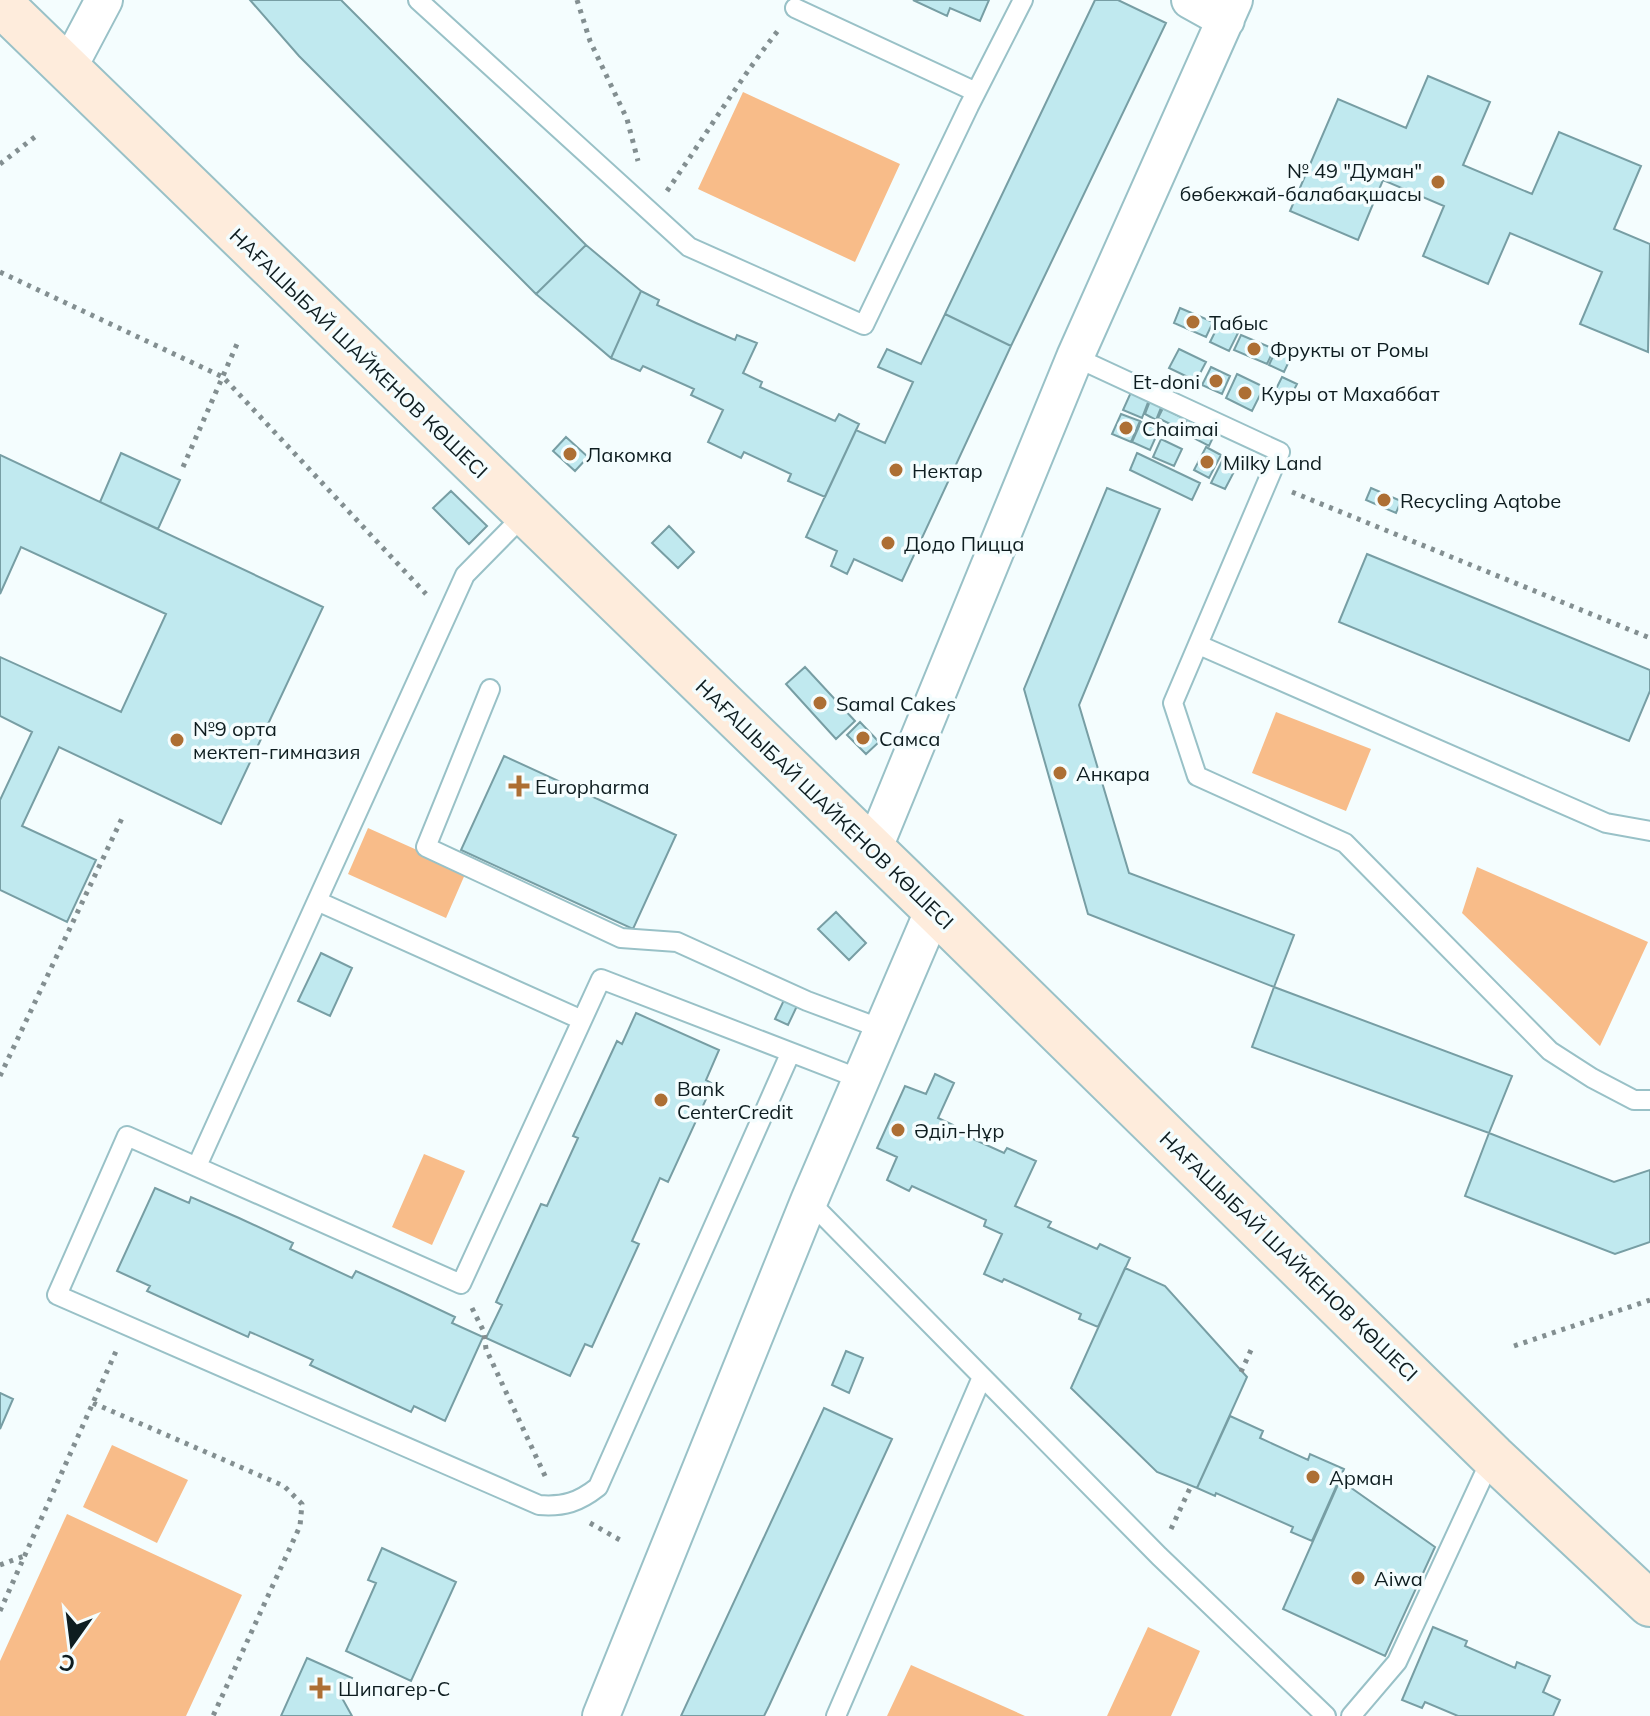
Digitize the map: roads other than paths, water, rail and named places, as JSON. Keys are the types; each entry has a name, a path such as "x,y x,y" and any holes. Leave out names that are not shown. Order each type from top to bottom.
{"street":[{"path":"67,70 104,0"},
{"path":"873,850 1075,357 1230,10 1190,0"},
{"name":"НАҒАШЫБАЙ ШАЙКЕНОВ КӨШЕСІ","path":"3,16 67,70 934,909 1493,1457 1650,1604"},
{"path":"601,1716 809,1201 934,909"}],"lane":[{"path":"418,0 689,247 864,325 1023,0"},
{"path":"795,8 976,92"},
{"path":"1075,357 1280,452 1173,703 1197,776 1345,843 1550,1051 1634,1100 1650,1100"},
{"path":"197,1166 465,575 525,514"},
{"path":"1199,645 1606,823 1650,831"},
{"path":"490,689 426,847 621,938 677,942 807,1001 882,1029"},
{"path":"317,901 582,1020"},
{"path":"790,1054 598,1487 583,1499 560,1506 539,1505 57,1295 127,1136 461,1284 601,979 860,1079"},
{"path":"809,1201 1159,1556 1326,1716"},
{"path":"836,1716 982,1377"},
{"path":"1351,1716 1397,1662 1493,1457"}],"place":[{"name":"№ 49 \"Думан\" бөбекжай-балабақшасы","path":"1438,182"},
{"name":"Табыс","path":"1193,322"},
{"name":"Фрукты от Ромы","path":"1254,349"},
{"name":"Et-doni","path":"1216,381"},
{"name":"Куры от Махаббат","path":"1245,393"},
{"name":"Chaimai","path":"1126,428"},
{"name":"Лакомка","path":"570,454"},
{"name":"Milky Land","path":"1207,462"},
{"name":"Нектар","path":"896,470"},
{"name":"Recycling Aqtobe","path":"1384,500"},
{"name":"Додо Пицца","path":"888,543"},
{"name":"Samal Cakes","path":"820,703"},
{"name":"Самса","path":"863,738"},
{"name":"№9 орта мектеп-гимназия","path":"177,740"},
{"name":"Анкара","path":"1060,773"},
{"name":"Europharma","path":"519,786"},
{"name":"Bank CenterCredit","path":"661,1100"},
{"name":"Әділ-Нұр","path":"898,1130"},
{"name":"Арман","path":"1313,1477"},
{"name":"Aiwa","path":"1358,1578"},
{"name":"Шипагер-С","path":"320,1688"}]}
